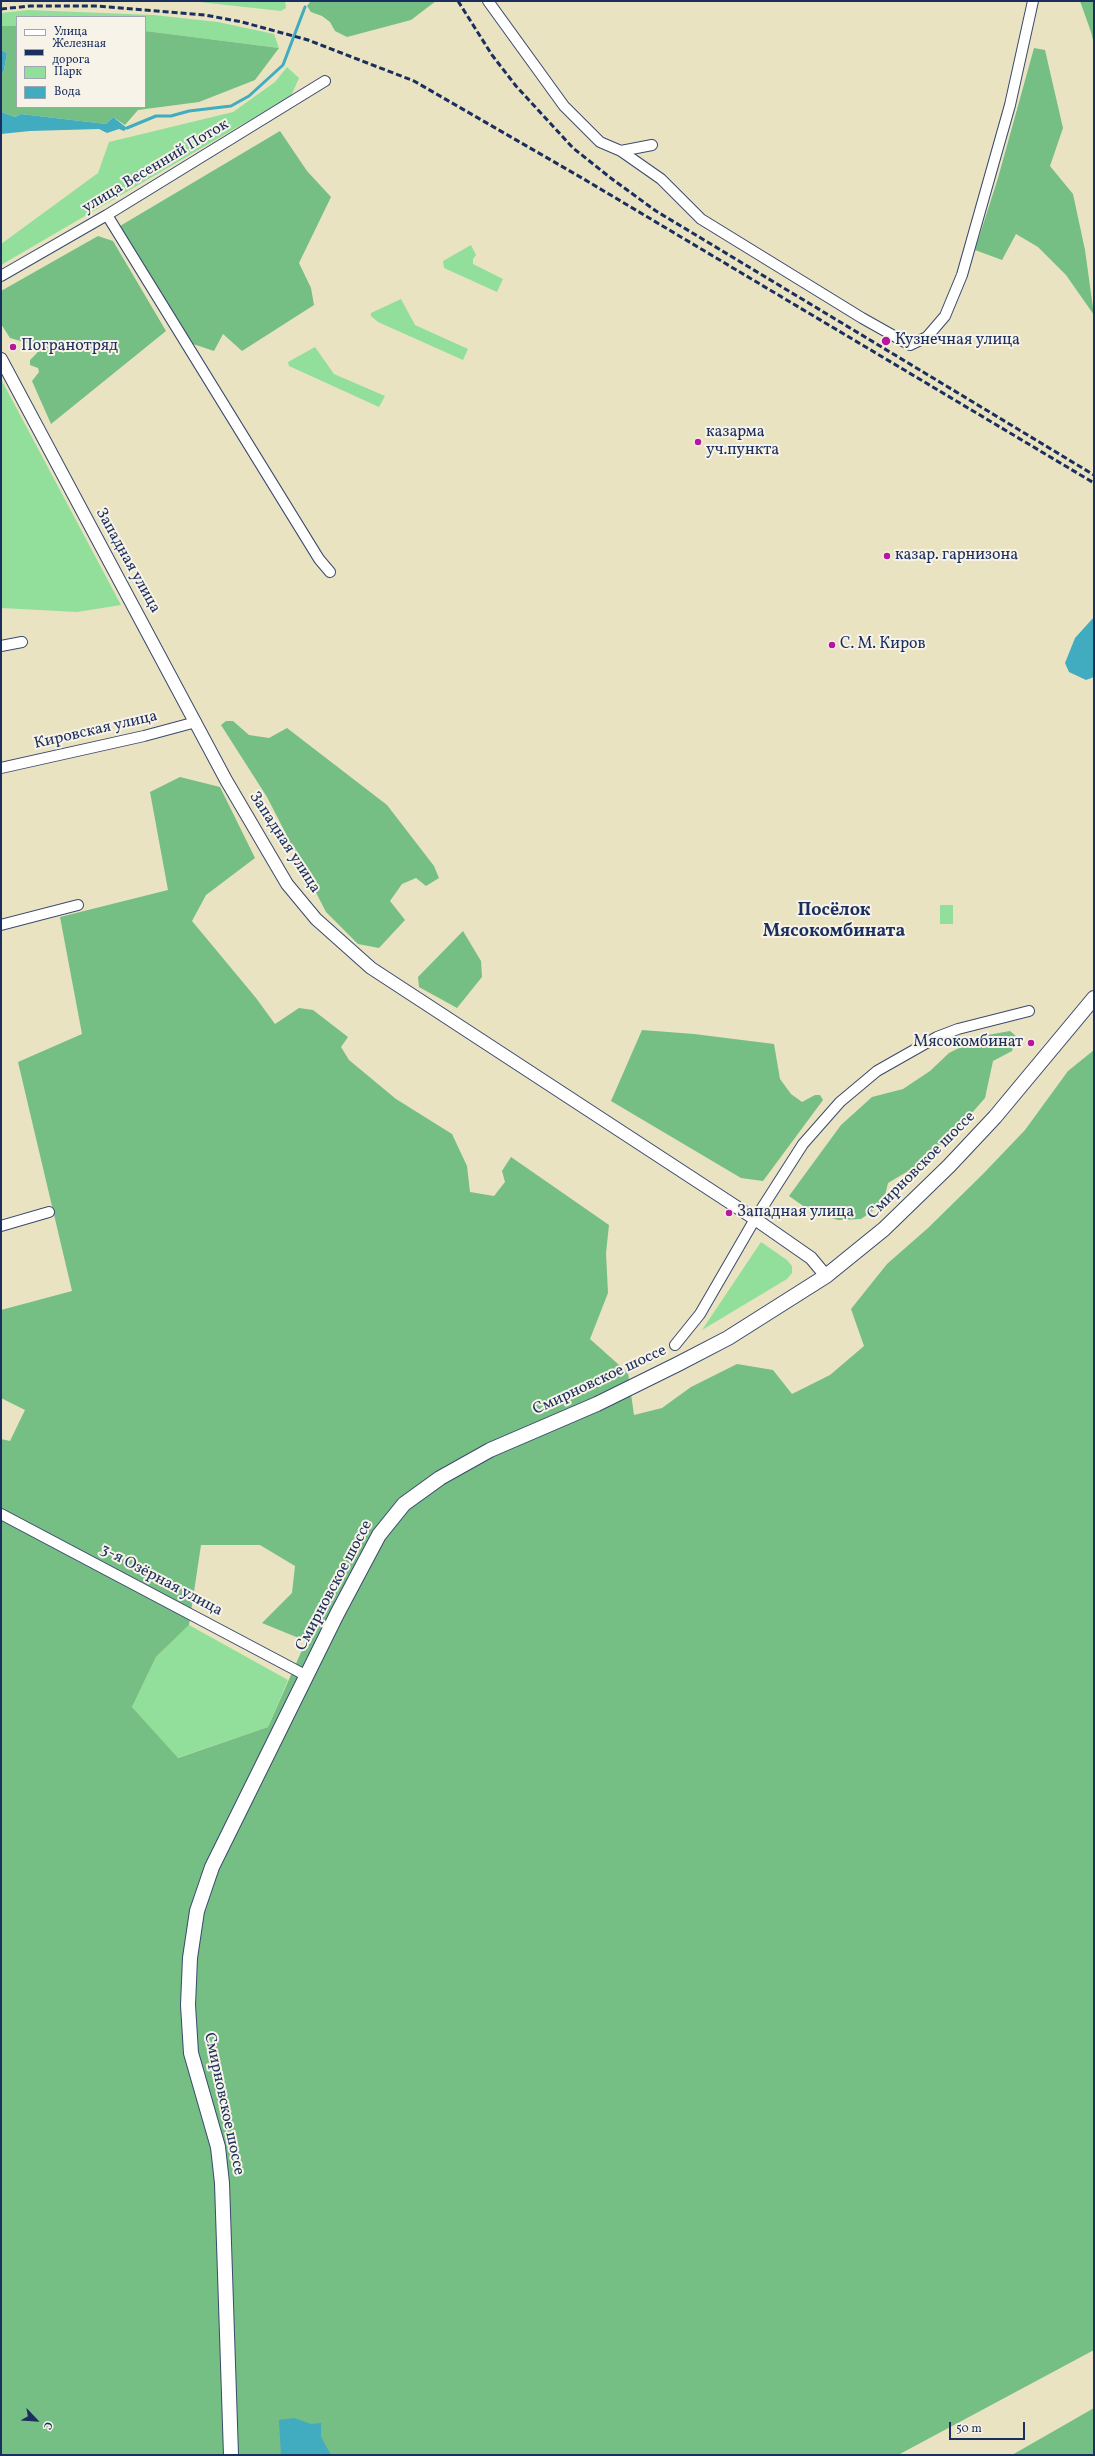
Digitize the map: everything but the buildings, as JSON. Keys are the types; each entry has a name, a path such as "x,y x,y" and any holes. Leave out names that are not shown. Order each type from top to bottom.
{"main road":[{"name":"Смирновское шоссе","path":"231,2455 222,2183 218,2147 192,2053 188,2005 190,1958 197,1911 212,1867 379,1534 404,1504 440,1478 490,1450 603,1401 728,1338 826,1276 884,1229 954,1160 995,1117 1094,998"}],"street":[{"path":"488,1 564,106 600,142 621,151 661,179 701,219 862,318 910,345 927,337 945,316 962,275 1010,105 1033,1"},
{"name":"улица Весенний Поток","path":"1,276 107,215 326,81"},
{"path":"621,151 652,145"},
{"path":"107,215 319,559 330,572"},
{"name":"Западная улица","path":"1,359 226,780 287,884 333,936 384,977 755,1219 812,1258 826,1276"},
{"path":"1,646 22,642"},
{"name":"Кировская улица","path":"1,768 144,736 196,722"},
{"path":"1,925 78,905"},
{"name":"Смирновское шоссе","path":"675,1345 700,1314 755,1219 803,1144 840,1102 877,1071 937,1037 973,1025 1029,1011"},
{"path":"1,1226 49,1212"},
{"name":"3-я Озёрная улица","path":"1,1514 307,1676"}],"green space":[{"path":"190,1 285,1 286,8 281,11"},
{"path":"311,1 436,1 411,20 347,37 335,31 330,22 322,16 311,12 307,6"},
{"path":"1080,1 1094,1 1094,44 1091,32"},
{"path":"28,10 154,15 218,22 274,34 279,48 146,31 146,16 16,16 16,26 1,26 1,13"},
{"path":"1,26 16,26 16,108 146,108 146,31 279,48 255,80 199,102 138,110 125,125 113,117 106,124 21,114 15,117 1,112 1,75 4,70 7,53 1,50"},
{"path":"1034,48 1045,50 1063,128 1050,166 1073,194 1085,250 1094,315 1066,275 1038,247 1016,234 1002,260 975,250 998,178"},
{"path":"287,67 299,78 291,96 1,265 1,244 98,173 109,142 233,112 275,82"},
{"path":"280,131 307,171 331,197 299,263 311,288 314,305 242,351 223,334 214,351 193,344 120,226"},
{"path":"98,236 113,241 166,331 51,424 32,381 39,372 38,368 30,365 30,360 37,353 38,346 10,338 1,324 1,291"},
{"path":"471,245 476,255 473,259 473,264 503,279 497,292 444,268 443,261"},
{"path":"401,299 415,325 468,349 463,360 378,322 371,316 371,313"},
{"path":"315,347 334,374 385,396 379,407 289,366 288,362"},
{"path":"1,379 121,605 77,612 1,608"},
{"path":"226,721 233,721 249,735 269,738 287,728 387,805 434,866 439,878 426,886 416,878 402,884 390,901 405,920 379,948 358,944 326,912 267,797 221,725"},
{"path":"180,777 220,787 255,858 206,895 192,921 256,998 275,1024 299,1008 313,1010 348,1037 341,1047 349,1060 396,1099 452,1134 467,1166 470,1192 494,1196 505,1182 502,1171 511,1157 609,1225 606,1253 608,1293 590,1339 628,1373 634,1415 662,1408 691,1387 737,1364 773,1370 792,1394 830,1375 864,1346 851,1309 887,1264 928,1228 983,1174 1025,1130 1068,1071 1094,1050 1094,2350 898,2455 1,2455 1,1439 10,1441 25,1410 1,1398 1,1310 72,1291 18,1062 82,1034 60,917 168,890 150,792","holes":["201,1545 260,1545 295,1566 292,1593 262,1623 306,1641 268,1727 178,1758 132,1707 156,1657 189,1625"]},
{"path":"940,905 953,905 953,924 940,924"},
{"path":"463,931 481,961 482,977 457,1008 419,987 418,977"},
{"path":"642,1030 694,1034 774,1044 780,1079 791,1094 802,1102 815,1095 820,1095 823,1100 763,1181 741,1178 611,1101"},
{"path":"1010,1031 1017,1037 1012,1051 993,1061 985,1098 956,1131 915,1167 888,1183 883,1204 861,1219 838,1220 809,1210 789,1196 841,1125 872,1097 903,1089 930,1071 949,1053 982,1036"},
{"path":"761,1242 787,1260 792,1266 792,1273 787,1279 702,1330"},
{"path":"189,1625 288,1680 268,1727 177,1758 132,1707 156,1657"},
{"path":"1094,2408 1094,2455 1012,2455"}],"water":[{"path":"1,50 7,53 4,70 1,75"},
{"path":"1,112 15,117 21,114 106,124 113,117 127,128 124,131 119,129 107,133 99,129 30,131 1,134"},
{"path":"1094,617 1094,677 1086,680 1069,672 1065,663 1075,638"},
{"path":"294,2418 311,2424 321,2423 321,2437 331,2455 281,2455 279,2420"}],"waterway":[{"path":"127,128 156,116 171,116 189,111 231,106 249,96 283,65 305,7"}],"railway":[{"path":"458,1 492,55 516,86 573,148 612,179 656,211 1094,475"},
{"path":"1,9 30,6 98,6 205,15 242,22 308,40 414,81 582,178 1094,483"}],"place":[{"name":"Кузнечная улица","path":"886,341"},
{"name":"Погранотряд","path":"13,347"},
{"name":"казарма уч.пункта","path":"698,442"},
{"name":"казар. гарнизона","path":"887,556"},
{"name":"С. М. Киров","path":"832,645"},
{"name":"Мясокомбинат","path":"1031,1043"},
{"name":"Западная улица","path":"729,1213"}],"district":[{"name":"Посёлок Мясокомбината","path":"834,922"}]}
